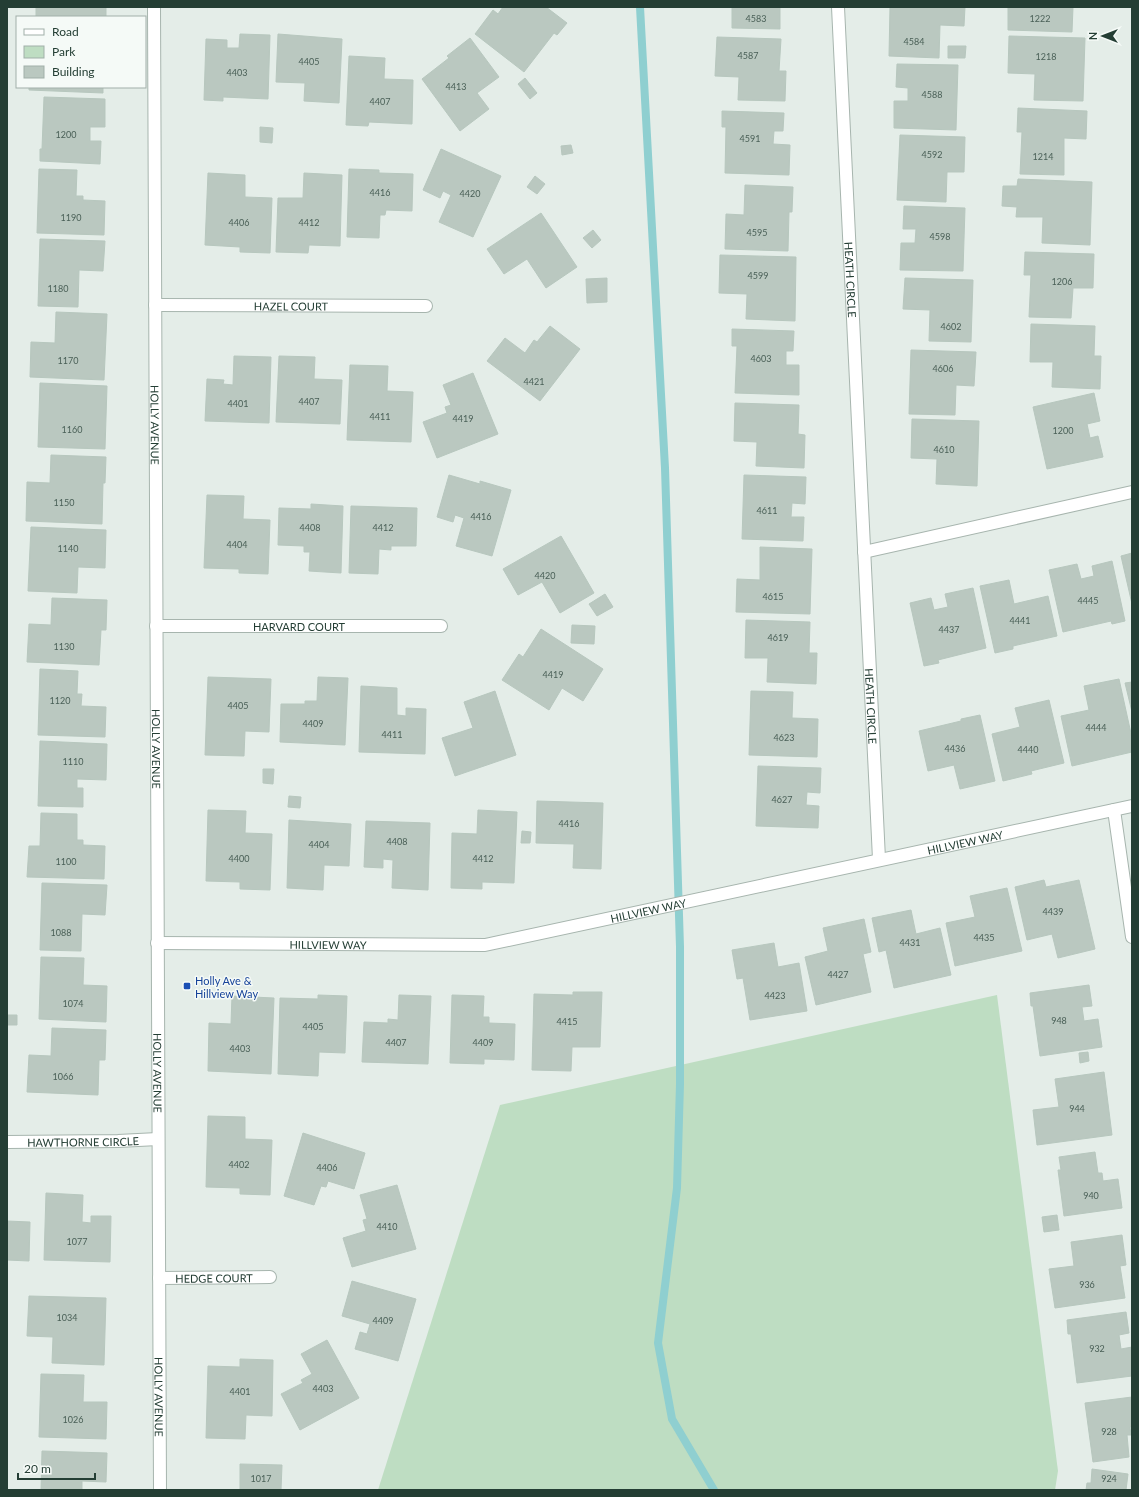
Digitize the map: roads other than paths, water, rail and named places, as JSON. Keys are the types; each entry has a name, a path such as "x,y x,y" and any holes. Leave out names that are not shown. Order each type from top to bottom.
{"street":[{"name":"HOLLY AVENUE","path":"154,7 160,1490"},
{"name":"HEATH CIRCLE","path":"838,7 879,860"},
{"name":"HAZEL COURT","path":"155,305 426,306"},
{"path":"864,552 1132,492"},
{"name":"HARVARD COURT","path":"156,626 441,626"},
{"name":"HILLVIEW WAY","path":"157,943 485,945 645,911 705,896 1132,806"},
{"path":"1114,810 1132,937"},
{"name":"HAWTHORNE CIRCLE","path":"7,1142 158,1140"},
{"name":"HEDGE COURT","path":"159,1278 270,1277"}],"waterway":[{"path":"640,7 665,468 680,947 680,1084 677,1188 658,1343 672,1419 714,1490"}],"place":[{"name":"Holly Ave & Hillview Way","path":"187,986"}]}
